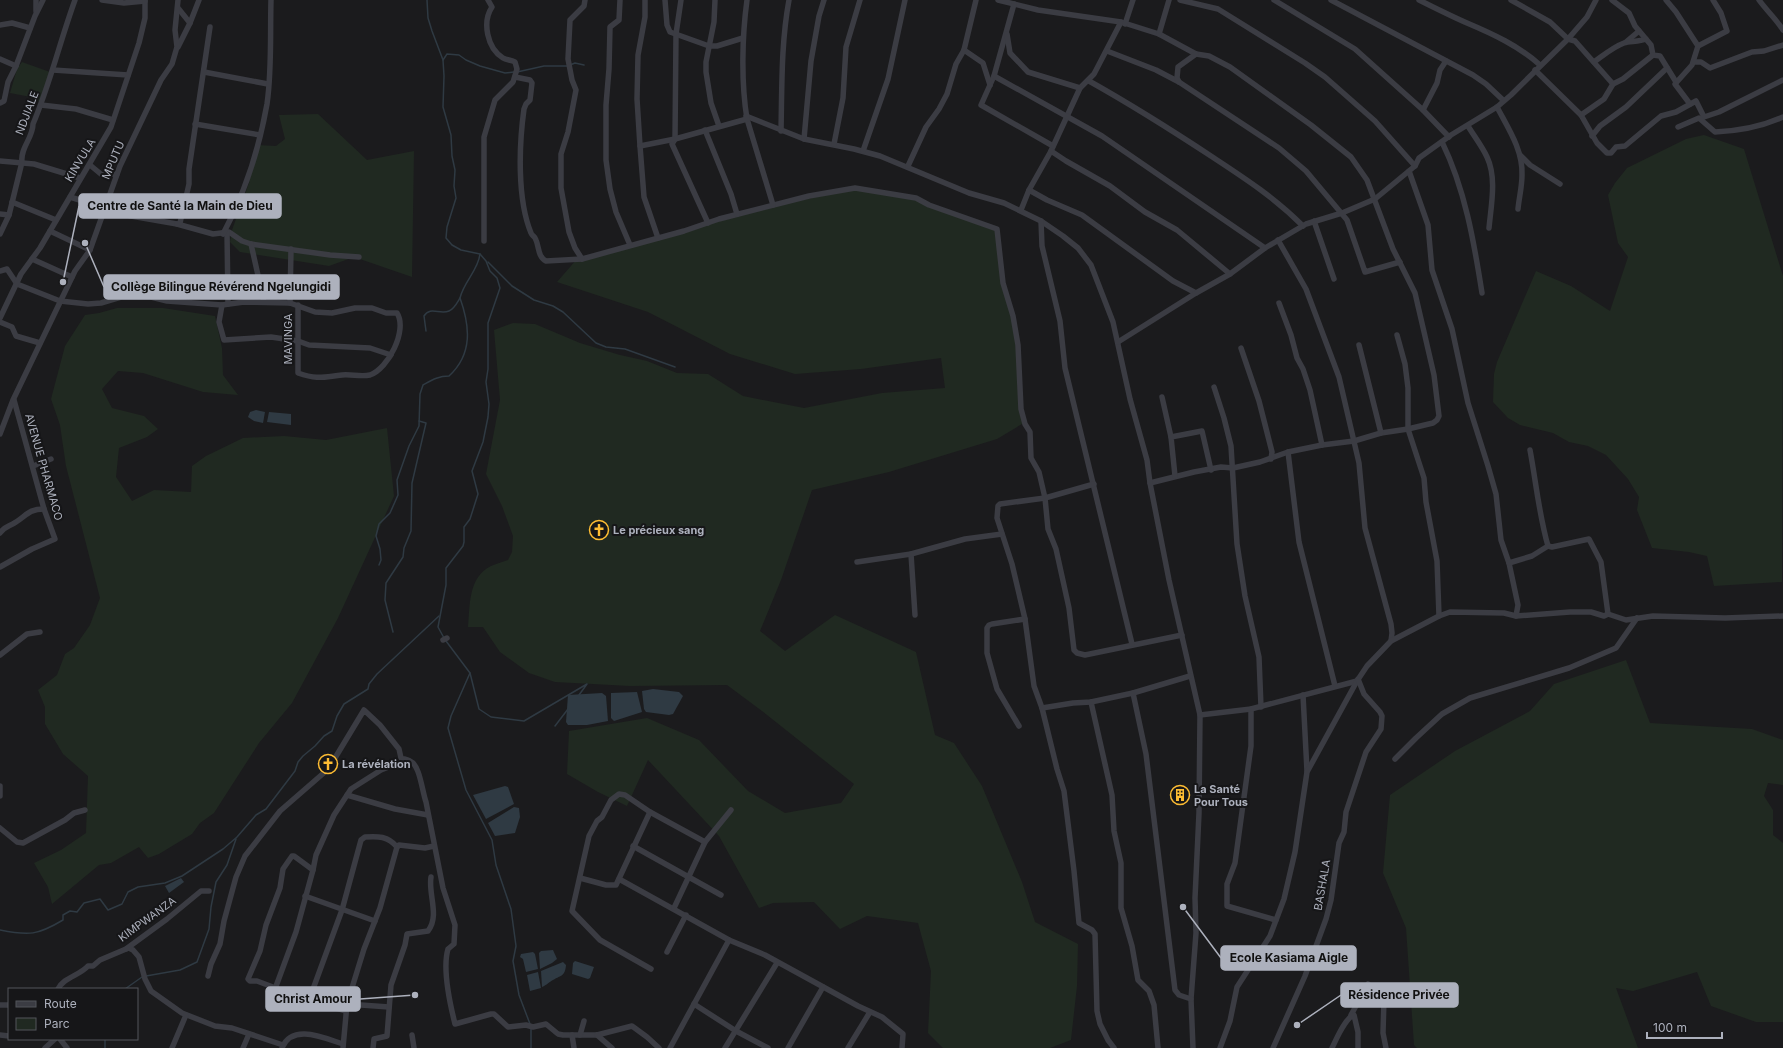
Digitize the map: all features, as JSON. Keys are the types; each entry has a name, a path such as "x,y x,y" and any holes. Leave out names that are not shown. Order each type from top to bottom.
{"street":[{"path":"35,16 37,8 36,0"},
{"path":"0,102 4,101 7,84 43,0"},
{"name":"NDJIALE","path":"0,234 9,215 22,162 22,153 33,131 33,124 41,105 75,0"},
{"path":"102,0 124,3 145,1"},
{"name":"MPUTU","path":"0,434 14,400 60,301 72,277 90,250 117,174 161,80 170,69 178,47 175,30 178,0"},
{"path":"178,47 199,0"},
{"path":"0,271 8,270 17,284 60,301 88,304 101,303 122,297 140,297 225,305 244,302 290,303 315,312 332,313 354,308 372,308 386,313 394,312 398,314 400,326 398,340 391,355 370,348 309,345 298,341 271,337 224,340 219,322 225,305 225,233 247,183 267,102 270,64 271,0"},
{"path":"484,241 484,137 495,100 512,83 515,73 515,62 503,58 489,42 488,14 492,7 488,0"},
{"path":"582,259 575,248 569,232 561,188 561,154 568,132 576,90 569,66 570,20 584,6 585,0"},
{"path":"620,0 619,20 610,27 610,69 606,105 606,160 610,189 616,212 630,245"},
{"path":"645,0 645,17 638,55 637,95 644,197 658,238"},
{"path":"665,0 668,29 676,34 709,46 717,46 743,38"},
{"path":"681,0 676,34 675,139 672,144 699,200 708,223"},
{"path":"714,0 714,22 706,72 709,92 719,126"},
{"path":"747,0 743,38 743,80 747,117 773,205"},
{"path":"781,131 781,76 784,22 789,0"},
{"path":"804,139 811,61 819,16 824,0"},
{"path":"834,144 843,98 846,47 860,0"},
{"path":"863,151 888,79 905,0"},
{"path":"908,166 923,134 947,94 956,64 964,50 976,0"},
{"path":"998,0 1038,10 1123,23 1159,34 1196,54 1209,56 1230,68 1328,138 1351,158 1360,168 1367,180 1393,249 1412,288 1418,306 1434,375 1439,416 1433,423 1381,433 1354,441 1322,445 1288,452 1271,459 1233,468 1221,467 1175,476 1150,483"},
{"path":"1020,210 1052,148 1080,88 1089,80 1108,51 1133,0"},
{"path":"1159,34 1169,0"},
{"path":"1180,0 1218,9 1299,59 1325,77 1375,121 1415,166"},
{"path":"1274,0 1354,49 1423,110 1449,137"},
{"path":"1331,0 1480,80 1503,100"},
{"path":"1419,0 1467,23 1486,30 1529,55 1540,65"},
{"path":"1511,0 1550,22 1568,39 1575,41 1613,84"},
{"path":"1118,342 1196,293 1230,274 1265,248 1303,226 1314,221 1342,213 1375,199 1415,166 1419,158 1497,107 1568,39 1587,17 1596,0"},
{"path":"1612,0 1629,13 1639,31 1651,45 1654,55"},
{"path":"1666,0 1676,12 1698,46 1694,62 1676,82"},
{"path":"1698,46 1727,31 1724,20 1713,0"},
{"path":"1760,0 1767,11 1776,18 1783,30"},
{"name":"KINVULA","path":"0,318 21,274 50,230 80,178 90,165 111,127 139,43 145,18 145,1"},
{"path":"1014,4 994,76 982,103 982,107 1002,116 1052,148 1066,161 1110,186 1145,212 1177,230 1230,274"},
{"path":"178,8 190,22"},
{"path":"0,25 12,23 30,28"},
{"path":"177,224 180,223 189,184 189,169 195,124 210,27"},
{"path":"1007,31 1010,53 1028,72 1080,88"},
{"path":"1594,62 1612,48 1626,42 1639,31"},
{"path":"1626,42 1631,43 1646,39"},
{"path":"1694,62 1701,62 1710,68 1752,52 1764,51 1783,45"},
{"path":"964,50 983,63 990,85"},
{"path":"1108,51 1156,70 1179,82 1279,148 1306,171 1342,213 1352,235 1365,272 1400,262"},
{"path":"1179,82 1177,78 1178,67 1196,54"},
{"path":"1580,115 1604,99 1613,84 1654,55 1660,56 1676,82 1675,84 1690,104"},
{"path":"0,59 16,66"},
{"path":"1423,110 1436,83 1440,70 1446,61"},
{"path":"1592,136 1600,126 1626,107 1667,68"},
{"path":"52,70 128,75"},
{"path":"1535,70 1580,115 1592,136 1607,153 1610,153 1616,147 1625,146 1661,116 1676,112 1696,101 1702,118 1715,132 1737,131 1755,127 1783,117"},
{"path":"204,72 268,84"},
{"path":"515,73 530,80 532,83 530,100 524,109 520,148 522,199 531,235 536,239 541,257 544,260 560,261 582,259 737,214 809,196 860,188 916,198 929,205 997,229 1004,283 1013,316 1018,345 1021,408 1025,424 1030,432 1031,458 1038,472 1045,498 1048,529 1056,549 1069,608 1074,650 1077,653 1085,655 1132,644 1182,635"},
{"path":"994,76 1102,136 1265,248"},
{"path":"1089,80 1179,135 1262,189 1284,206 1303,226"},
{"path":"1678,128 1719,112 1783,80"},
{"path":"41,105 76,109 113,120"},
{"path":"1497,107 1513,135 1522,164 1518,209"},
{"path":"640,146 675,139 747,117 804,139 863,151 908,166 969,193 1004,203 1041,221 1078,248 1091,265 1113,322 1130,399 1147,460 1150,483 1190,676 1200,714 1199,813 1195,898 1196,933 1191,999 1193,1048"},
{"path":"195,124 260,135"},
{"path":"1468,126 1488,159 1492,190 1489,228"},
{"path":"705,130 731,194 737,214"},
{"path":"1442,142 1451,164 1469,222 1475,247 1482,293"},
{"path":"1517,148 1521,157 1560,184"},
{"path":"0,161 22,162 43,166 80,178"},
{"path":"90,165 102,175 117,174"},
{"path":"1409,171 1428,225 1432,270 1452,329 1468,403 1496,494 1501,540 1509,564 1518,605 1516,616"},
{"path":"1029,190 1047,200 1082,215 1173,281 1196,293"},
{"path":"70,196 131,216 177,224 213,234 225,233 251,244 330,256 360,257"},
{"path":"12,202 56,220"},
{"path":"0,214 9,215"},
{"path":"1041,221 1042,246 1060,321 1065,368 1132,644"},
{"path":"1314,221 1334,279"},
{"path":"50,230 90,250"},
{"path":"1278,240 1306,289 1324,341 1339,377 1359,463 1364,521 1391,624 1391,641"},
{"path":"251,244 264,302"},
{"path":"290,303 291,249"},
{"path":"32,259 72,277"},
{"path":"1279,303 1291,335 1297,358 1303,369 1310,390 1322,445"},
{"name":"MAVINGA","path":"300,306 298,373 315,378 370,374 381,367 391,355"},
{"path":"0,322 12,326 16,336 40,343"},
{"path":"1397,335 1408,388 1408,429 1424,478 1426,502 1437,561 1439,616"},
{"path":"1359,345 1381,433"},
{"path":"1240,348 1259,402 1272,452 1271,459"},
{"path":"1214,387 1231,446 1237,544 1245,596 1259,657 1261,707"},
{"path":"1162,397 1171,437 1175,476"},
{"name":"AVENUE PHARMACO","path":"1,565 55,539 44,509 14,400"},
{"path":"1171,437 1202,431 1211,470"},
{"path":"1530,450 1538,489 1542,526 1548,546"},
{"path":"1288,452 1299,542 1335,686"},
{"path":"33,466 51,459"},
{"path":"1094,484 1045,498 1000,504 998,506 997,518 1012,564 1025,619 1034,686 1042,708 1064,791 1074,864 1078,923 1092,930 1096,934 1097,1011 1100,1024 1114,1048"},
{"path":"0,533 4,527 15,523 26,513 36,509 44,509"},
{"path":"857,562 911,554 965,539 1002,534"},
{"path":"1509,564 1532,556 1548,546 1552,547 1590,539 1601,562 1608,614"},
{"path":"911,554 915,614"},
{"path":"1307,772 1367,666 1391,641 1439,616 1450,612 1468,611 1504,613 1516,616 1591,612 1604,616 1608,614 1626,620 1653,616 1725,618 1783,616"},
{"path":"1395,759 1442,714 1470,698 1569,668 1616,648 1637,618"},
{"path":"1020,726 995,683 987,654 987,628 992,624 1025,619"},
{"path":"0,656 27,634 40,632"},
{"path":"1042,708 1091,702 1132,693 1190,676"},
{"path":"1200,714 1251,710 1358,680"},
{"name":"BASHALA","path":"1273,1048 1305,976 1326,919 1331,900 1339,843 1344,832 1346,812 1357,783 1363,760 1369,747 1379,735 1382,725 1380,712 1364,694 1358,680"},
{"path":"1132,693 1146,754 1175,990 1179,995 1191,999"},
{"path":"1220,1048 1230,1021 1236,987 1270,936 1284,899 1295,852 1307,772 1303,695"},
{"path":"1091,702 1112,795 1114,831 1121,863 1121,908 1132,946 1138,980 1149,991 1154,1005 1158,1048"},
{"path":"208,976 211,964 220,944 224,921 236,877 246,856 280,811 326,771 364,710 380,725 399,749 401,758 412,761 419,772 443,888 455,925 454,944 448,949 446,964 455,1024 494,1014 508,1027 531,1027 546,1024 558,1034 597,1035 632,1026 647,1036 659,1048"},
{"path":"1251,710 1251,746 1235,863 1227,884 1227,906 1276,920"},
{"path":"275,988 296,932 316,854 326,834 328,826 351,789 371,776 406,760"},
{"path":"0,786 0,796"},
{"path":"347,795 395,809 428,815"},
{"path":"651,969 600,940 572,911 577,885 580,878 584,852 589,836 597,821 602,817 615,795 625,795 650,812 705,842"},
{"path":"0,828 17,842 23,843 65,820 74,813 85,810"},
{"path":"674,908 705,842 731,810"},
{"path":"580,878 612,886 616,885 650,812"},
{"path":"309,1000 342,910 361,840 364,837 382,837 391,840 397,846"},
{"path":"397,846 424,848 434,846"},
{"path":"126,949 130,948 139,957 145,979 151,990 164,1001 186,1015 215,1026 232,1028 283,1047 289,1037 300,1033 343,1046 345,1011 364,949 380,908 397,846"},
{"path":"634,846 688,878 721,895"},
{"path":"313,870 294,856 288,860 283,869 280,888 266,925 258,956 248,977 250,981 257,981 309,1000 345,1011"},
{"path":"373,1048 374,1039 387,1036 391,985 405,945 407,934 428,931 432,924 433,910 430,883 431,877"},
{"path":"619,879 730,940 765,955 777,963 888,1021 903,1034 902,1048"},
{"name":"KIMPWANZA","path":"59,988 62,982 85,970 88,966 93,966 100,960 126,949 167,919 201,891 209,891"},
{"path":"305,896 375,921"},
{"path":"667,952 686,915"},
{"path":"670,1048 730,940"},
{"path":"725,1048 777,963"},
{"path":"1332,1048 1368,984"},
{"path":"788,1048 823,987"},
{"path":"1384,999 1383,1034 1386,1048"},
{"path":"347,1004 389,1007"},
{"path":"694,1004 736,1031 768,1048"},
{"path":"848,1048 870,1012"},
{"path":"172,1048 186,1015"},
{"path":"1351,1015 1354,1015 1355,1017 1358,1032 1358,1048"},
{"path":"580,1035 584,1021"},
{"path":"243,1048 249,1034"},
{"path":"412,1035 414,1048"},
{"path":"572,1035 574,1048"},
{"path":"597,1035 610,1047"},
{"path":"45,1048 54,1040"},
{"path":"61,1040 67,1048"}],"green space":[{"path":"22,62 50,72 40,103 36,98 10,93 17,69"},
{"path":"318,114 367,160 414,151 412,277 354,257 329,266 240,252 230,242 232,230 249,183 257,145 276,146 285,139 279,115"},
{"path":"1704,135 1744,149 1783,276 1782,582 1714,586 1707,556 1689,552 1652,548 1637,510 1639,497 1628,479 1606,455 1588,446 1569,442 1553,433 1520,425 1508,418 1493,402 1494,374 1497,362 1536,271 1571,286 1610,311 1628,257 1618,243 1608,195 1627,168 1686,139"},
{"path":"849,190 887,192 926,203 996,229 1006,289 1021,353 1022,412 1027,421 997,439 889,472 812,490 781,580 760,631 785,651 835,615 916,652 935,735 954,743 982,786 1022,882 1035,922 1078,944 1077,986 1071,1040 1050,1048 943,1048 928,1033 931,971 918,923 867,916 840,929 814,902 773,903 759,908 719,836 648,760 627,806 598,792 567,774 569,731 647,718 699,740 748,791 785,813 841,803 854,784 727,685 630,686 555,682 529,673 500,652 483,627 468,627 470,601 474,585 478,577 483,571 491,566 508,560 512,552 513,536 502,506 486,474 500,400 494,330 513,323 535,324 580,343 620,355 647,361 677,373 708,374 743,396 804,408 882,393 945,388 941,358 861,369 795,374 730,354 648,312 557,282 577,259 789,203"},
{"path":"117,308 163,308 215,316 222,348 223,375 238,395 203,392 143,373 118,371 102,389 112,408 144,416 158,429 147,437 119,448 116,477 132,501 154,490 191,492 192,466 206,456 243,438 284,436 326,440 387,428 394,496 338,618 292,703 259,743 214,813 200,823 192,834 159,854 148,858 139,847 111,863 99,865 52,904 48,887 34,863 61,850 86,833 88,776 63,754 45,724 45,707 38,690 57,675 65,654 74,648 90,625 100,598 66,466 60,425 51,399 65,346 85,315"},
{"path":"1626,660 1650,723 1752,729 1783,740 1783,785 1768,783 1764,796 1773,810 1773,835 1783,843 1783,1022 1756,1022 1711,1006 1697,972 1633,991 1616,988 1638,1048 1417,1048 1414,1045 1406,928 1383,873 1390,795 1455,751 1530,711 1554,684"}],"shaded area":[{"path":"256,410 265,412 263,423 254,421 248,417 250,412"},
{"path":"269,412 291,414 291,425 267,422"},
{"path":"653,689 679,692 683,696 673,714 669,715 646,712 644,709 642,691"},
{"path":"637,692 642,712 614,721 611,718 611,693"},
{"path":"602,693 606,696 608,721 587,725 568,725 566,722 568,695"},
{"path":"505,786 508,787 514,804 486,819 473,795"},
{"path":"514,807 519,808 520,817 515,833 495,836 488,823"},
{"path":"181,878 184,882 169,893 165,886"},
{"path":"553,950 557,959 540,969 539,953 541,951"},
{"path":"533,952 535,954 538,969 526,972 523,959 520,957 521,954"},
{"path":"575,961 594,967 590,978 588,979 572,974 573,963"},
{"path":"563,962 566,965 564,973 542,987 541,971"},
{"path":"538,972 541,988 530,991 527,975"}],"waterway":[{"path":"427,0 428,18 443,60 443,107 451,135 452,156 455,170 454,186 456,198 447,227 446,238 452,245 461,250 480,254 486,261 490,271 497,278 500,288 488,323 488,369 486,382 489,404 488,417 483,442 472,471 478,494 470,519 464,527 463,546 446,568 446,585 438,627 444,638"},
{"path":"443,60 447,54 459,55 480,66 505,73 514,72"},
{"path":"570,65 575,63 584,65"},
{"path":"517,72 544,66 567,66"},
{"path":"379,565 381,560 380,549 376,536 379,524 390,513 398,495 397,480 409,446 419,426 420,394 423,385 432,380 449,376 457,367 466,349 466,319 460,298 465,286 477,266 480,254"},
{"path":"488,262 512,286 534,300 553,306 563,312 596,343 606,347 625,349 675,367"},
{"path":"426,331 424,316 426,313 432,311 449,311 454,307 460,298"},
{"path":"393,632 385,600 386,583 403,557 404,548 411,531 412,483 426,423 419,421"},
{"path":"0,930 19,933 33,933 47,929 63,920 63,915 70,911 77,912 84,903 100,899 108,910 122,904 128,892 138,887 165,883 182,876 223,849 237,837 256,815 266,809 295,771 298,762 303,756 324,736 332,731 337,716 344,704 368,689 369,684 377,674 439,616"},
{"path":"446,641 470,673 479,709 491,717 524,721 587,684 579,695"},
{"path":"470,673 451,716 448,728 466,790 492,840 496,865 511,909 516,946 513,961 519,995 530,1024"},
{"path":"555,726 568,709"},
{"path":"146,976 180,970 197,962 209,929 211,907 216,882 227,865 236,839"},
{"path":"126,988 142,977"},
{"path":"531,1028 531,1048"},
{"path":"105,1040 105,1048"}],"place":[{"name":"Collège Bilingue Révérend Ngelungidi","path":"85,243"},
{"name":"Centre de Santé la Main de Dieu","path":"63,282"},
{"name":"Le précieux sang","path":"599,530"},
{"name":"La révélation","path":"328,764"},
{"name":"La Santé Pour Tous","path":"1180,795"},
{"name":"Ecole Kasiama Aigle","path":"1183,907"},
{"name":"Christ Amour","path":"415,995"},
{"name":"Résidence Privée","path":"1297,1025"}]}
